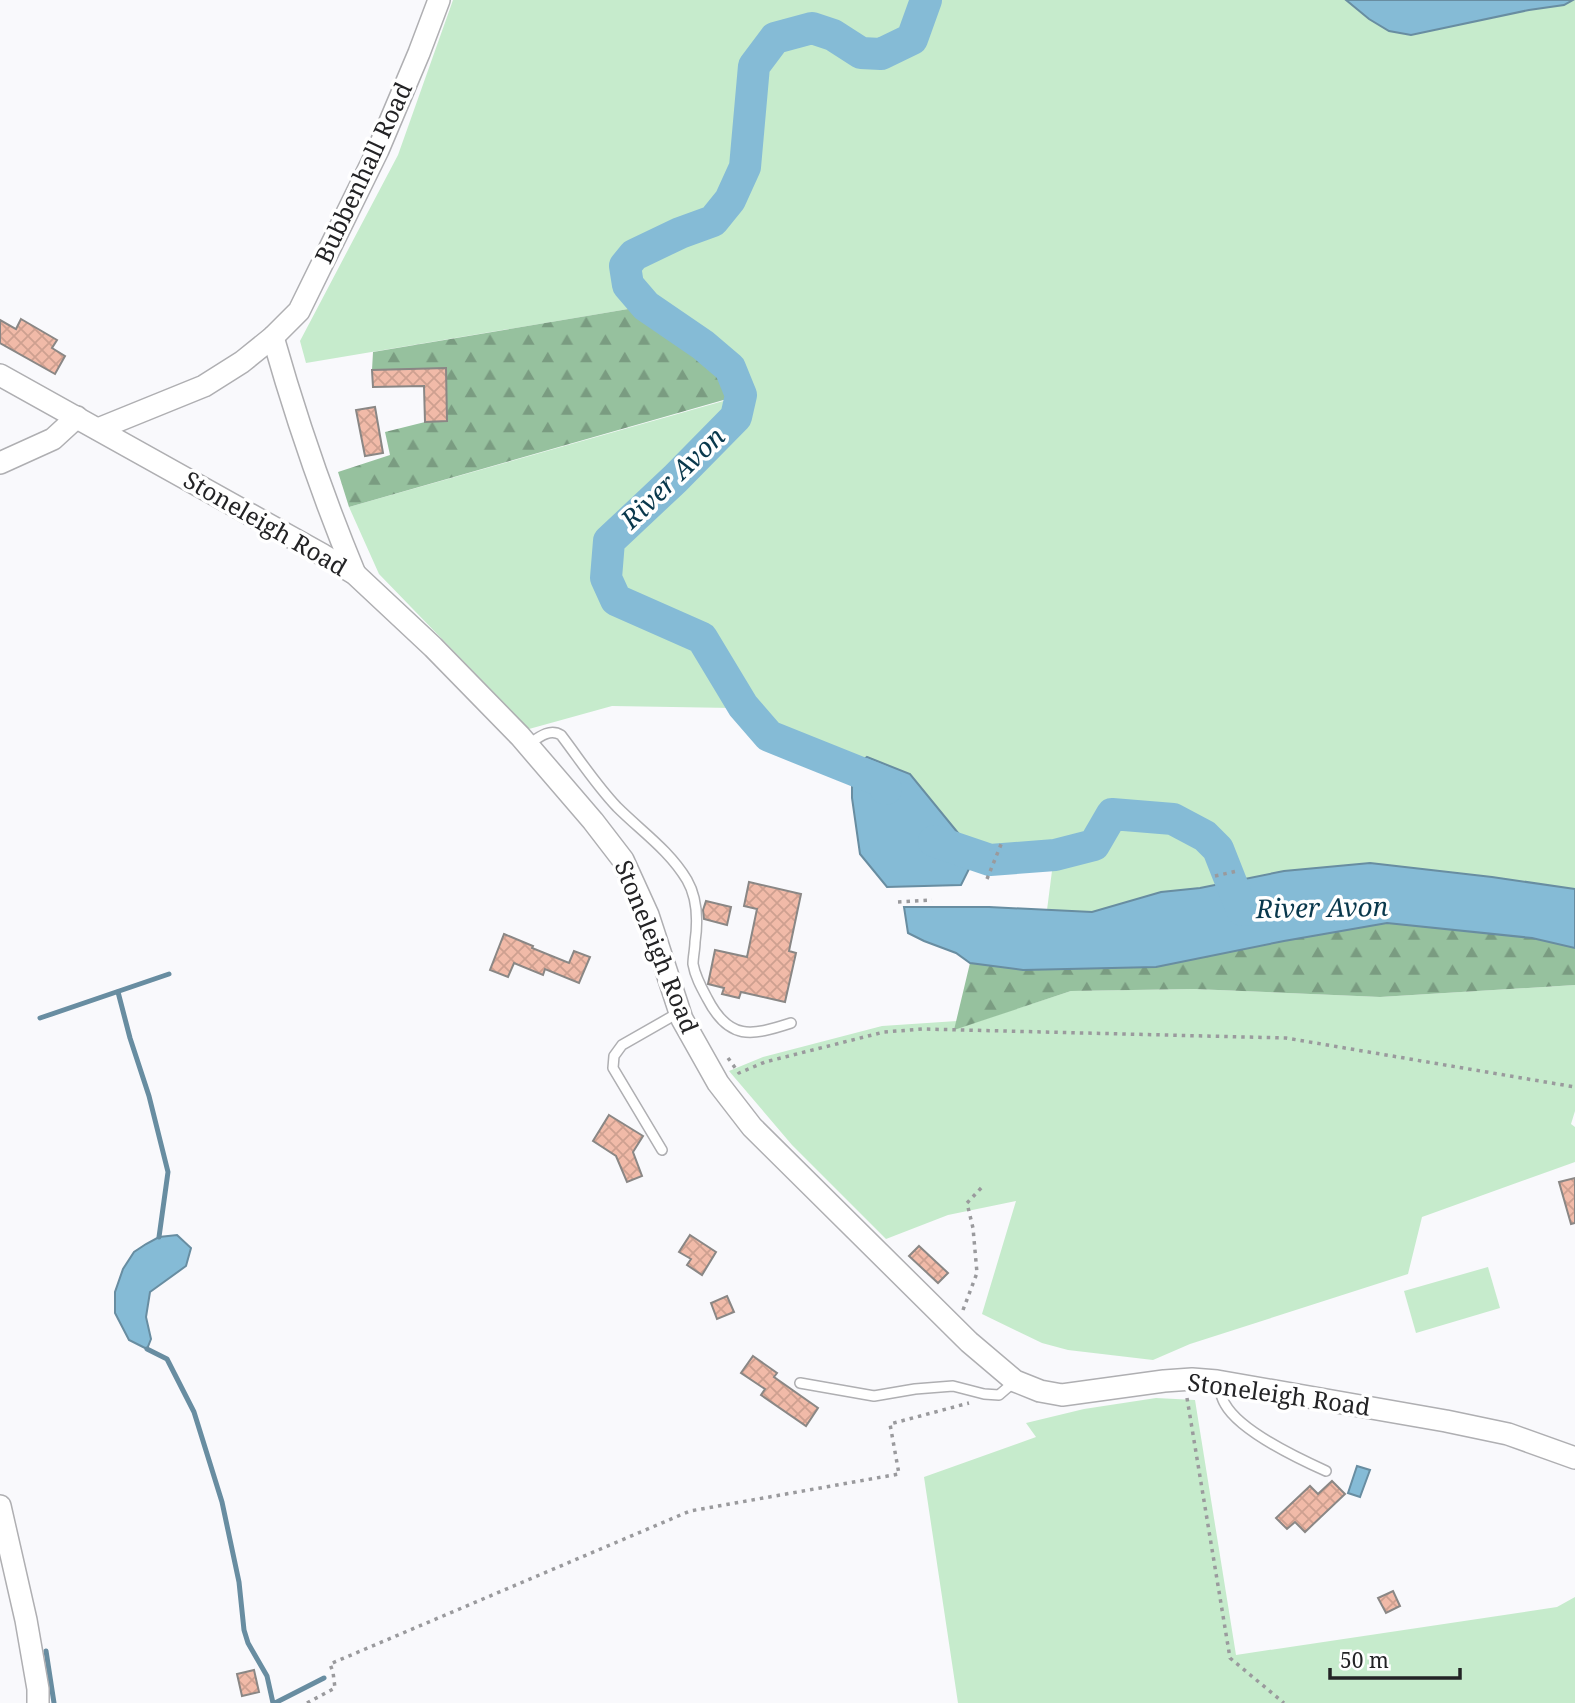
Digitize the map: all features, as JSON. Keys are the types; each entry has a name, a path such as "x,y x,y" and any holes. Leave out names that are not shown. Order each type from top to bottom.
{"street":[{"name":"Bubbenhall Road","path":"98,429 204,386 242,362 299,311 378,150 439,0"},
{"path":"273,337 293,407 355,575"},
{"name":"Stoneleigh Road","path":"0,375 355,575 433,647 528,745 623,860 648,915 682,1019 718,1083 752,1127 970,1342 1015,1381 1040,1391 1062,1395 1184,1380 1217,1381 1459,1423 1508,1434 1575,1458"},
{"path":"0,463 53,439 77,417"},
{"path":"0,1506 26,1620 38,1703"}],"lane":[{"path":"528,745 546,733 556,732 561,736 617,807 652,838 686,878 693,892 697,914 693,962 698,982 715,1016 741,1032 758,1032 791,1023"},
{"path":"662,1150 613,1068 614,1056 622,1045 680,1012"},
{"path":"800,1383 874,1396 915,1389 953,1387 999,1395 1015,1381"},
{"path":"1217,1381 1225,1404 1244,1426 1325,1472"}],"path":[{"path":"987,880 1002,842"},
{"path":"1215,876 1237,871"},
{"path":"898,902 932,900"},
{"path":"727,1056 739,1073 765,1062 884,1032 923,1029 1286,1038 1575,1087"},
{"path":"957,1329 976,1273 973,1228 967,1203 984,1185"},
{"path":"1184,1380 1230,1658 1284,1703"},
{"path":"307,1703 335,1688 330,1664 690,1511 899,1474 890,1424 966,1404 984,1394"}],"green space":[{"path":"453,0 1575,0 1575,889 1492,877 1200,888 1161,892 1092,912 1047,910 1054,855 990,860 976,855 944,816 867,757 852,769 769,736 743,706 612,706 529,729 379,574 349,507 741,396 730,368 703,345 646,306 306,363 300,341 398,155"},
{"path":"646,306 703,345 730,368 741,395 349,507 338,472 390,455 385,432 425,422 447,421 446,368 372,370 373,352"},
{"path":"1387,923 1532,938 1575,948 1575,985 1380,997 1194,989 1071,991 954,1030 970,963 1023,970 1284,941"},
{"path":"1575,985 1575,1111 1571,1124 1575,1127 1575,1162 1422,1217 1408,1274 1190,1344 1153,1360 1068,1350 1042,1343 982,1314 1016,1201 948,1215 886,1239 792,1145 729,1071 763,1057 882,1026 957,1021 955,1029 1071,991 1194,989 1380,997"},
{"path":"1488,1267 1500,1308 1416,1333 1404,1291"},
{"path":"1156,1398 1195,1400 1236,1655 1557,1607 1575,1597 1575,1703 958,1703 924,1477 1036,1437 1026,1423 1084,1409"}],"water":[{"path":"1346,0 1573,0 1564,5 1411,35 1389,31"},
{"path":"867,757 910,774 976,855 961,885 887,887 860,854 852,798 852,769"},
{"path":"1370,863 1575,889 1575,948 1532,938 1387,923 1156,967 1023,970 970,963 956,953 908,933 904,907 989,907 1092,912 1161,892 1200,888 1284,871"},
{"path":"177,1235 191,1248 186,1266 150,1292 146,1317 151,1339 147,1349 129,1340 115,1313 115,1292 123,1269 134,1252 159,1237"},
{"path":"1357,1466 1370,1470 1360,1497 1348,1493"}],"building":[{"path":"21,319 57,340 52,348 65,356 55,374 0,343 0,320 16,329"},
{"path":"446,368 447,421 425,422 424,386 373,387 372,370"},
{"path":"375,407 383,453 365,456 356,410"},
{"path":"749,882 801,894 789,951 796,953 785,1002 741,992 739,998 722,994 724,988 708,984 715,950 747,957 757,909 744,906"},
{"path":"706,901 731,907 727,925 704,919"},
{"path":"504,934 569,963 574,951 590,957 579,983 545,969 543,975 514,963 508,977 490,970"},
{"path":"609,1115 643,1136 633,1152 642,1176 627,1182 616,1156 593,1141"},
{"path":"1575,1178 1575,1223 1571,1224 1559,1182"},
{"path":"690,1235 716,1252 702,1275 687,1265 691,1259 679,1252"},
{"path":"919,1246 948,1273 938,1283 909,1256"},
{"path":"727,1296 734,1312 717,1319 711,1303"},
{"path":"753,1356 777,1373 774,1377 818,1408 806,1426 761,1395 765,1389 741,1373"},
{"path":"1332,1481 1345,1494 1305,1532 1295,1522 1287,1529 1276,1518 1310,1486 1318,1494"},
{"path":"1393,1591 1400,1606 1386,1613 1378,1598"},
{"path":"254,1670 259,1692 242,1696 237,1674"}],"waterway":[{"name":"River Avon","path":"886,789 881,781 769,736 743,706 702,638 616,600 606,578 609,541 736,417 741,395 730,368 703,345 646,306 628,285 625,266 634,255 713,221 730,200 745,167 754,66 775,38 812,28 833,35 861,53 881,54 912,39 926,0"},
{"name":"River Avon","path":"934,841 990,860 1055,855 1094,845 1112,814 1173,819 1205,836 1218,849 1242,910 1254,909"},
{"path":"40,1018 169,974"},
{"path":"118,992 168,1172 159,1237"},
{"path":"147,1349 167,1359 194,1412 222,1502 239,1582 244,1630 248,1643 267,1676 273,1703"},
{"path":"46,1651 54,1703"},
{"path":"275,1703 324,1678"}]}
